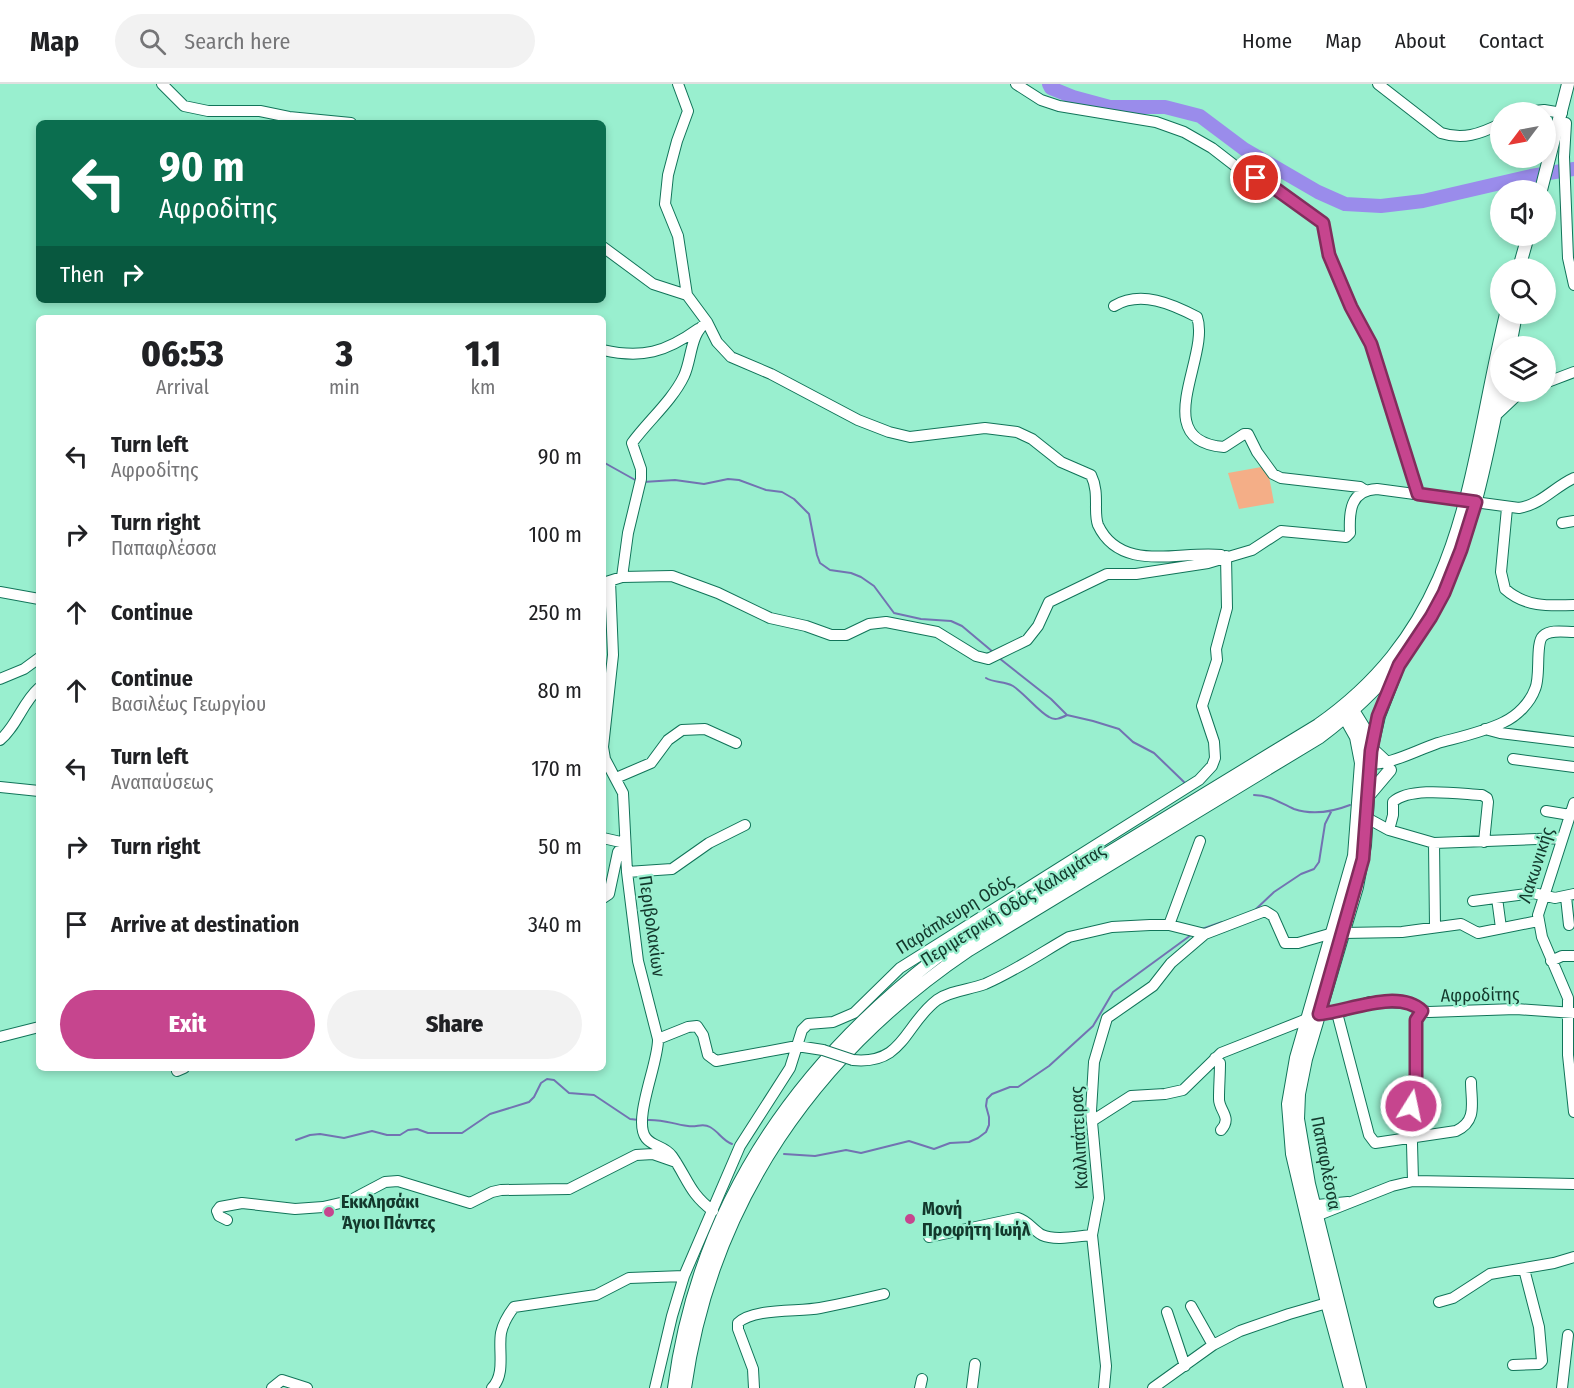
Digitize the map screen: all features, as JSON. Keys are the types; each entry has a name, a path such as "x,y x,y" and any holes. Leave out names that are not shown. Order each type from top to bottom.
{"main road":[{"path":"1544,180 1564,118 1568,84"},
{"path":"1368,796 1389,766 1372,750 1378,716 1399,665 1444,593 1464,544 1493,402"},
{"path":"1347,709 1391,659 1426,609 1471,501 1496,414 1496,402"},
{"path":"1496,414 1510,402"},
{"name":"Περιμετρική Οδός Καλαμάτας","path":"685,1388 702,1301 737,1210 756,1173 802,1104 856,1044 914,989 969,950 1320,737 1347,709 1399,665"},
{"name":"Περιμετρική Οδός Καλαμάτας","path":"674,1388 691,1298 726,1205 746,1166 781,1113 847,1036 905,981 936,958 1347,709"},
{"name":"Παπαφλέσσα","path":"1347,709 1365,768 1368,796 1363,859 1307,1019 1296,1058 1288,1104 1292,1154 1311,1212 1360,1388"},
{"name":"Παπαφλέσσα","path":"1347,709 1367,733 1372,750 1365,768 1354,856 1338,933 1306,1059 1298,1106 1302,1152 1327,1303 1350,1388"},
{"path":"1320,737 1339,729 1356,737"}],"street":[{"path":"162,84 184,106 208,111 260,111 302,120"},
{"path":"678,84 688,111 668,175 665,204 678,236 687,296 703,325 731,357 771,374 858,420 889,432 910,437 985,428 1017,432 1032,439 1061,462 1091,475 1097,495 1098,524 1105,536 1119,548 1158,558 1226,556"},
{"path":"1017,84 1041,100 1156,122 1184,132 1212,148 1243,172 1269,184 1323,223 1329,255 1351,307 1371,344 1418,494"},
{"path":"1378,84 1441,133 1452,137 1465,137 1490,129"},
{"path":"1556,115 1564,118 1564,157 1571,242 1568,258 1574,285"},
{"path":"606,250 653,284 687,296"},
{"path":"1114,306 1140,298 1173,306 1197,317 1200,338 1184,406 1190,430 1203,442 1224,447 1244,434 1248,434 1257,452 1268,464 1273,474 1281,478 1360,488 1366,491"},
{"path":"606,351 636,355 650,354 673,345 703,325"},
{"path":"622,577 641,469 632,443 676,390 685,375 703,325"},
{"path":"1556,379 1574,372"},
{"path":"606,582 622,577 672,576 718,593 770,618 806,626 831,635 846,635 877,622 929,629 982,659 997,655 1027,640 1038,626 1049,602 1107,574 1137,574 1208,563 1252,550 1281,531 1346,537 1350,533 1349,517 1353,502 1366,491 1377,489 1519,508 1538,503 1558,486 1574,478"},
{"path":"1507,508 1501,572 1505,589 1523,602 1535,605 1574,605"},
{"path":"1562,523 1574,521"},
{"name":"Παράπλευρη Οδός","path":"655,1388 684,1276 740,1146 790,1068 802,1030 808,1024 845,1018 900,968 1208,774 1215,751 1202,706 1217,660 1216,649 1227,608 1226,556"},
{"name":"Περιβολακίων","path":"606,582 613,655 606,719"},
{"path":"0,585 20,595"},
{"path":"0,592 36,598"},
{"path":"1365,768 1389,766 1434,745 1504,722 1518,713 1528,701 1538,678 1539,641 1543,635 1550,632 1574,632"},
{"path":"0,679 24,669 36,660"},
{"path":"0,740 7,734 22,707 36,691"},
{"path":"616,778 651,763 668,740 682,730 705,729 736,743"},
{"path":"1485,729 1574,742"},
{"path":"1513,759 1574,767"},
{"name":"Περιβολακίων","path":"606,761 623,793 627,872 638,961 658,1039 658,1050 643,1114 642,1131 651,1143 664,1148 676,1162 691,1191 713,1211"},
{"path":"0,787 36,791"},
{"path":"1389,830 1393,815 1393,802 1399,798 1430,792 1482,795 1487,798 1488,802 1484,842"},
{"name":"Λακωνικής","path":"1574,803 1538,921 1551,961 1568,995 1571,1013 1568,1055 1574,1112"},
{"path":"1546,811 1570,815"},
{"path":"1367,819 1389,830 1434,843 1562,838"},
{"path":"627,872 672,869 710,843 746,825"},
{"path":"606,839 625,843 618,852 609,894 606,896"},
{"path":"1169,925 1200,841"},
{"path":"1434,843 1435,926"},
{"path":"1473,901 1535,893 1555,898 1570,895 1569,925"},
{"path":"1497,898 1501,928"},
{"name":"Καλλιπάτειρας","path":"1104,1388 1106,1366 1092,1235 1099,1198 1091,1097 1094,1062 1107,1018 1154,986 1171,963 1205,934 1265,911 1273,916 1286,943 1298,943 1338,933"},
{"path":"1338,933 1402,932 1462,924 1478,933 1538,921"},
{"path":"658,1039 688,1027 697,1026 703,1035 708,1055 716,1060 797,1046 823,1050 853,1060 868,1061 891,1053 900,1045 924,1011 938,999 951,992 982,985 1069,937 1112,927 1169,925 1205,934"},
{"path":"1551,961 1562,956 1574,956"},
{"name":"Αφροδίτης","path":"1319,1014 1337,1012 1370,1002 1411,1003 1422,1011 1436,1012 1516,1009 1571,1013"},
{"path":"1413,1181 1411,1106 1416,1088 1416,1020 1422,1011"},
{"path":"1337,1012 1371,1139 1376,1143 1456,1131 1467,1126 1472,1117 1471,1082"},
{"path":"1092,1121 1131,1096 1165,1094 1183,1090 1215,1058 1226,1051 1307,1019"},
{"path":"0,1037 36,1028"},
{"path":"1215,1058 1220,1063 1218,1102 1226,1116 1225,1127 1221,1130"},
{"path":"226,1220 219,1216 217,1211 220,1207 242,1203 295,1209 323,1207 349,1201 385,1182 398,1181 415,1185 470,1203 501,1190 569,1189 636,1155 653,1154 676,1162"},
{"path":"1311,1212 1413,1181 1574,1184"},
{"path":"929,1237 1018,1218 1026,1221 1042,1235 1052,1237 1092,1235"},
{"path":"1439,1302 1454,1298 1490,1274 1524,1269 1574,1257"},
{"path":"1513,1365 1539,1364 1542,1361 1539,1327 1524,1269"},
{"path":"492,1388 497,1383 500,1373 501,1332 507,1316 514,1307 596,1295 629,1278 684,1276"},
{"path":"754,1388 753,1369 738,1329 738,1323 741,1320 762,1314 818,1309 884,1294"},
{"path":"1153,1388 1213,1345 1240,1331 1327,1303"},
{"path":"1191,1306 1213,1345"},
{"path":"1167,1312 1185,1366"},
{"path":"1567,1382 1571,1351 1568,1335"},
{"path":"972,1388 975,1364"},
{"path":"272,1388 282,1380 307,1388"}],"shaded area":[{"path":"1267,466 1274,503 1239,509 1228,473"}],"waterway":[{"path":"1049,84 1051,88 1073,97 1110,107 1165,107 1200,116 1244,149 1318,192 1345,204 1381,206 1423,201 1531,176 1574,169"},
{"path":"606,464 637,481"},
{"path":"643,482 675,480 704,484 728,479 739,480 766,490 782,492 794,499 809,514 820,563 830,570 861,577 874,586 894,613 921,619 951,621 962,626 993,652"},
{"path":"999,658 1051,699 1067,715 1119,729 1133,742 1154,753 1184,782"},
{"path":"986,678 1013,686 1051,718 1058,719 1067,715"},
{"path":"1254,795 1270,798 1294,809 1308,812 1329,811 1350,805"},
{"path":"1255,910 1274,892 1301,874 1314,869 1319,862 1325,824 1331,812"},
{"path":"1202,929 1222,922"},
{"path":"784,1154 815,1156 846,1150 861,1153 909,1141 934,1149 950,1143 969,1142 978,1138 986,1132 989,1125 986,1106 987,1099 992,1094 1010,1087 1018,1087 1049,1066 1093,1026 1113,992 1191,935"},
{"path":"296,1140 320,1134 344,1138 372,1131 387,1135 400,1135 408,1130 417,1129 428,1133 462,1133 490,1114 529,1102 541,1083 547,1079 554,1080 569,1093 594,1095 630,1119 639,1120"},
{"path":"646,1120 707,1126 732,1144"}],"place":[{"name":"Εκκλησάκι Άγιοι Πάντες","path":"329,1212"},
{"name":"Μονή Προφήτη Ιωήλ","path":"910,1219"}],"route":[{"path":"1256,178 1269,184 1323,223 1326,248 1351,307 1371,344 1418,494 1476,502 1444,593 1399,665 1378,716 1371,751 1363,859 1357,887 1319,1014 1337,1012 1370,1002 1406,1002 1417,1006 1422,1011 1416,1020 1416,1093 1411,1106"}]}
